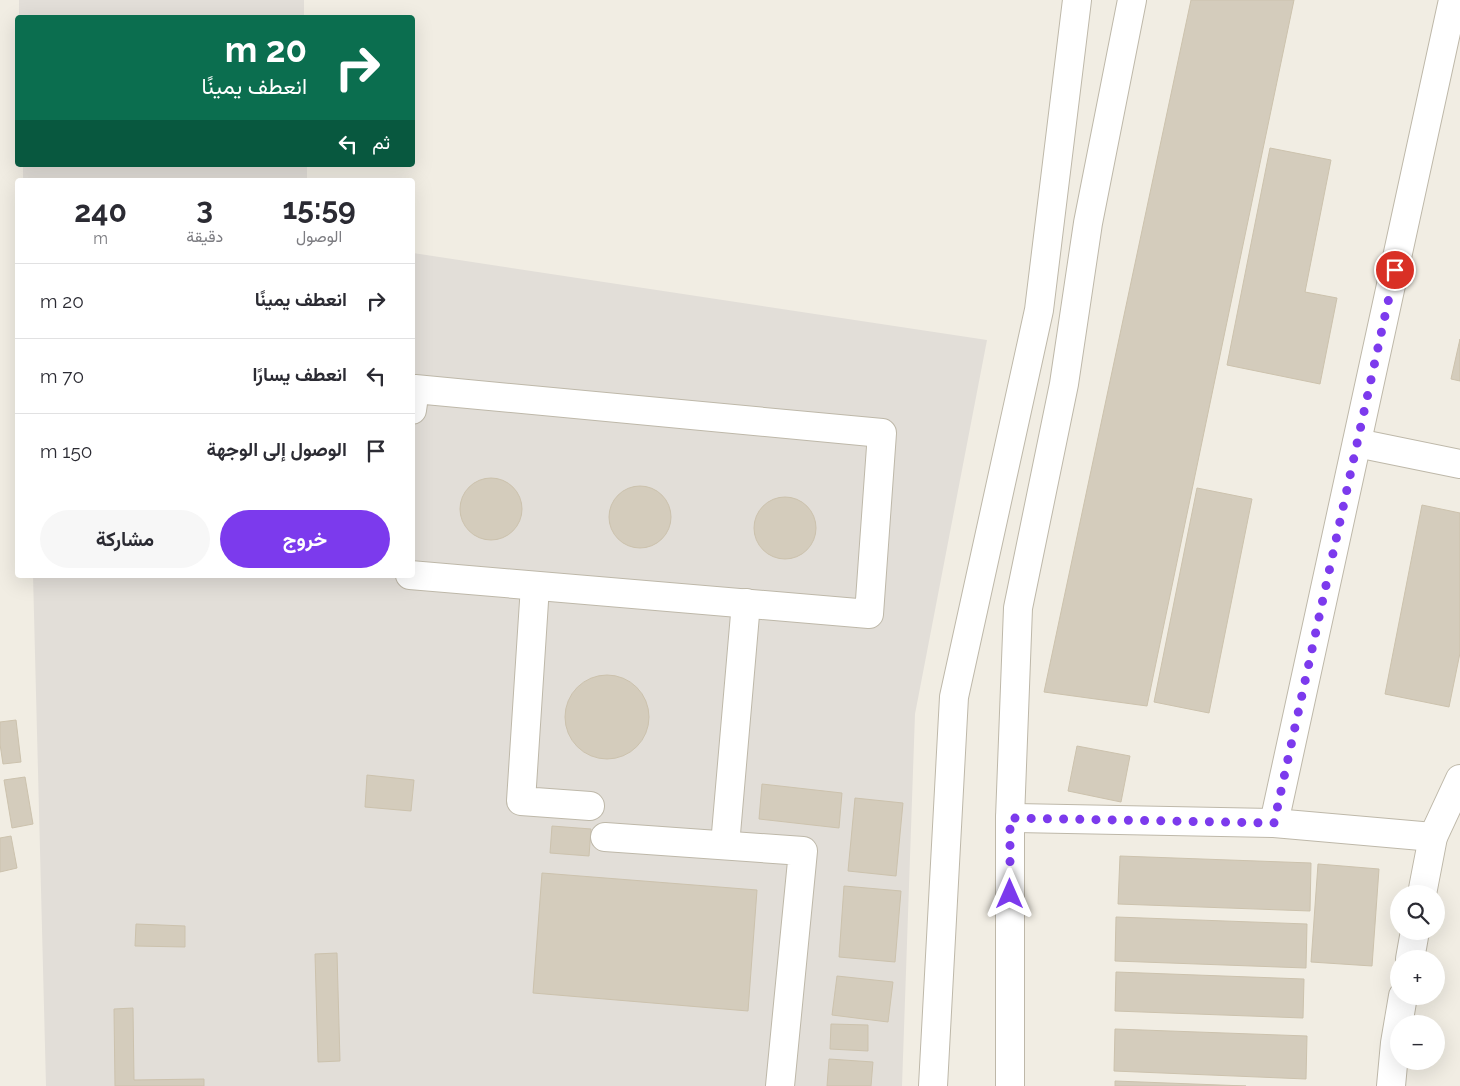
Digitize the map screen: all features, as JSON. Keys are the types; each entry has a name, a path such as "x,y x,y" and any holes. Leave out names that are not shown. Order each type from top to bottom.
{"street":[{"path":"933,1086 954,697 1039,310 1077,0"},
{"path":"1010,1086 1010,818 1018,608 1064,384 1088,224 1132,0"},
{"path":"1274,823 1453,0"},
{"path":"415,389 882,433 869,614 415,575"},
{"path":"1357,443 1460,464"},
{"path":"535,586 521,801 590,806"},
{"path":"724,845 746,603"},
{"path":"1424,885 1433,837 1460,779"},
{"path":"1010,818 1274,823 1433,837"},
{"path":"605,837 803,851 780,1086"},
{"path":"1391,1086 1395,1043 1402,1005"}],"shaded area":[{"path":"19,0 304,0 304,15 19,15"},
{"path":"23,167 307,167 307,178 23,178"},
{"path":"415,253 987,340 915,714 902,1086 46,1086 33,578 415,578"}],"building":[{"path":"1191,0 1294,0 1147,706 1044,692"},
{"path":"1270,148 1331,160 1305,292 1337,298 1320,384 1227,365"},
{"path":"1460,339 1460,381 1451,379"},
{"path":"485,478 497,478 513,487 520,497 522,509 520,521 513,531 497,540 485,540 474,535 465,526 460,515 460,503 465,492 474,483"},
{"path":"634,486 646,486 662,495 669,505 671,517 669,529 662,539 646,548 634,548 623,543 614,534 609,523 609,511 614,500 623,491"},
{"path":"1197,488 1252,499 1209,713 1154,702"},
{"path":"779,497 791,497 807,506 814,516 816,528 814,540 807,550 791,559 779,559 768,554 759,545 754,534 754,522 759,511 768,502"},
{"path":"1422,505 1460,513 1460,653 1449,707 1385,694"},
{"path":"607,675 623,678 637,687 646,701 649,717 646,733 637,747 623,756 607,759 591,756 577,747 568,733 565,717 568,701 577,687 591,678"},
{"path":"16,720 21,762 3,764 0,744 0,722"},
{"path":"1077,746 1130,756 1121,802 1068,791"},
{"path":"367,775 414,780 411,811 365,807"},
{"path":"25,777 33,824 12,828 4,780"},
{"path":"762,784 842,793 839,828 759,819"},
{"path":"855,798 903,803 896,876 848,871"},
{"path":"552,826 591,829 589,856 550,853"},
{"path":"11,836 17,868 0,872 0,838"},
{"path":"1120,856 1311,863 1310,911 1118,904"},
{"path":"1318,864 1379,869 1372,966 1311,962"},
{"path":"542,873 757,890 748,1011 533,993"},
{"path":"844,886 901,891 895,962 839,957"},
{"path":"1116,917 1307,924 1306,968 1115,961"},
{"path":"136,924 185,926 185,947 135,946"},
{"path":"337,953 340,1061 318,1062 315,954"},
{"path":"1116,972 1304,979 1303,1018 1115,1011"},
{"path":"837,976 893,982 888,1022 832,1015"},
{"path":"133,1008 134,1080 204,1079 204,1086 115,1086 114,1009"},
{"path":"831,1024 868,1025 868,1051 830,1049"},
{"path":"1115,1029 1307,1036 1306,1079 1114,1071"},
{"path":"829,1059 873,1062 871,1086 827,1086"},
{"path":"1115,1081 1246,1086 1115,1086"}],"route":[{"path":"1010,894 1010,818 1274,823 1395,270"}]}
